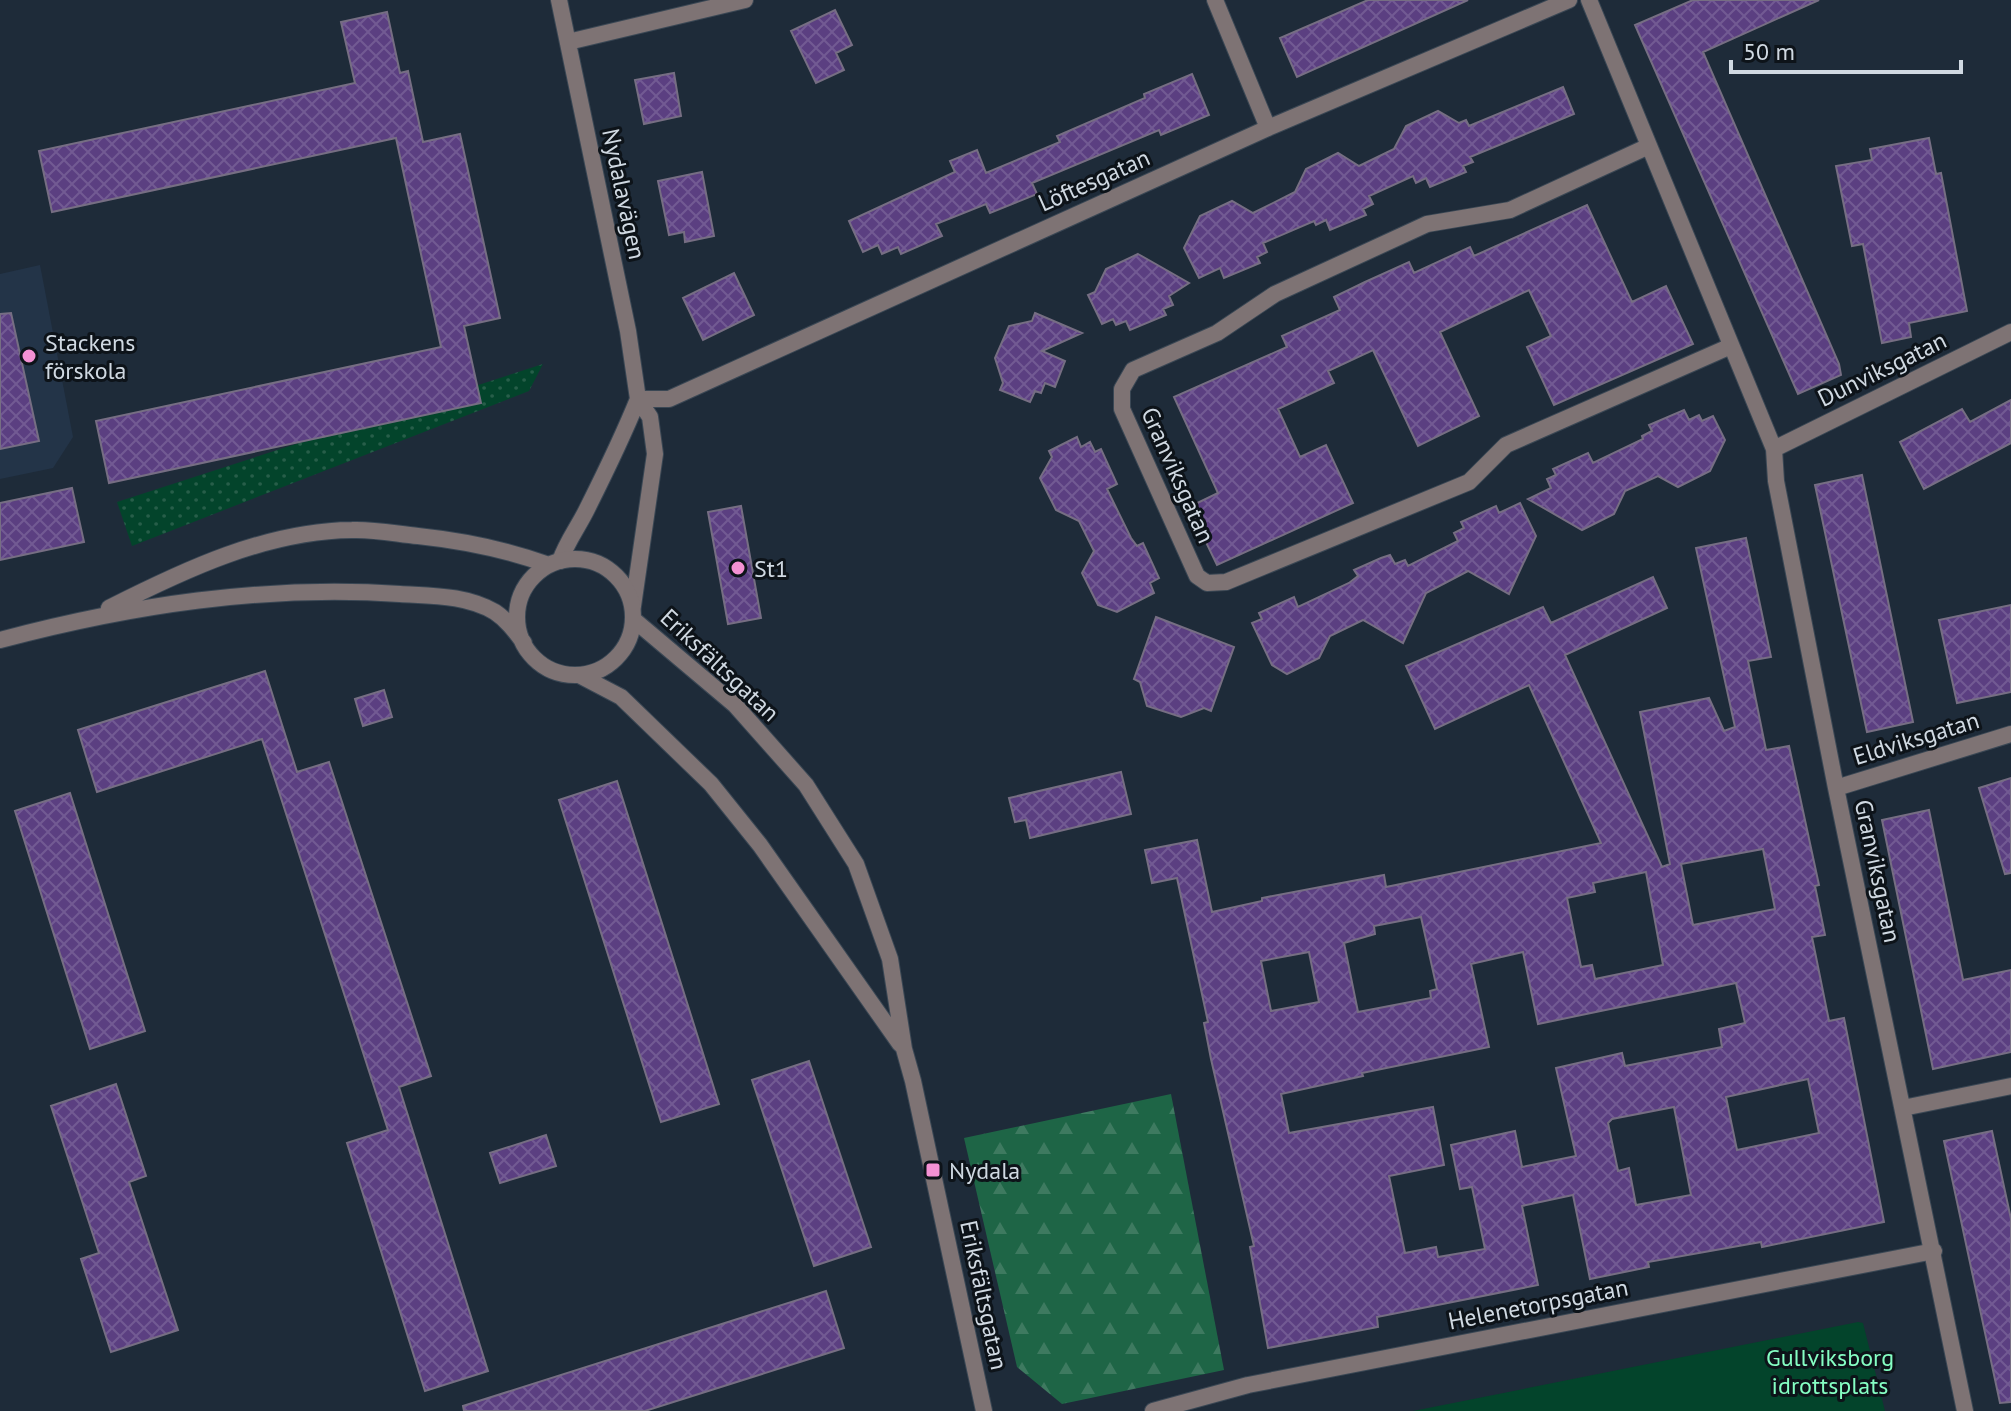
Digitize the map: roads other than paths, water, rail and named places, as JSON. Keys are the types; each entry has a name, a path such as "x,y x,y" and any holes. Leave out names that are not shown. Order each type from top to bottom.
{"street":[{"name":"Nydalavägen","path":"559,0 638,399 650,417 655,454 633,612"},
{"path":"568,42 745,0"},
{"path":"1215,0 1268,128"},
{"name":"Löftesgatan","path":"638,399 669,399 1268,128 1569,0"},
{"name":"Granviksgatan","path":"1589,0 1774,449 1776,481 1836,788 1965,1411"},
{"name":"Granviksgatan","path":"1649,146 1510,210 1427,224 1275,294 1217,333 1133,370 1122,389 1122,409 1197,576 1207,583 1226,582 1469,482 1506,445 1731,346"},
{"name":"Dunviksgatan","path":"1774,449 2011,332"},
{"path":"524,643 519,629 520,599 527,585 554,563 586,512 619,447 638,399"},
{"path":"0,640 97,614 263,592 324,590 458,598 493,611 508,622 536,659 556,671 579,675 600,669 617,657 629,640 633,612 620,580 597,563 578,559 554,563 471,542 353,530 317,533 263,544 181,572 97,614"},
{"name":"Eriksfältsgatan","path":"633,612 735,705 806,785 856,864 890,959 904,1049 984,1411"},
{"name":"Eriksfältsgatan","path":"579,675 621,697 711,784 796,895 904,1049"},
{"name":"Eldviksgatan","path":"1836,788 2011,734"},
{"path":"1903,1108 2011,1086"},
{"name":"Helenetorpsgatan","path":"1153,1411 1248,1385 1934,1251"}],"place":[{"name":"Stackens förskola","path":"29,356"},
{"name":"St1","path":"738,568"},
{"name":"Nydala","path":"933,1170"}],"park label":[{"name":"Gullviksborg idrottsplats","path":"1830,1371"}]}
